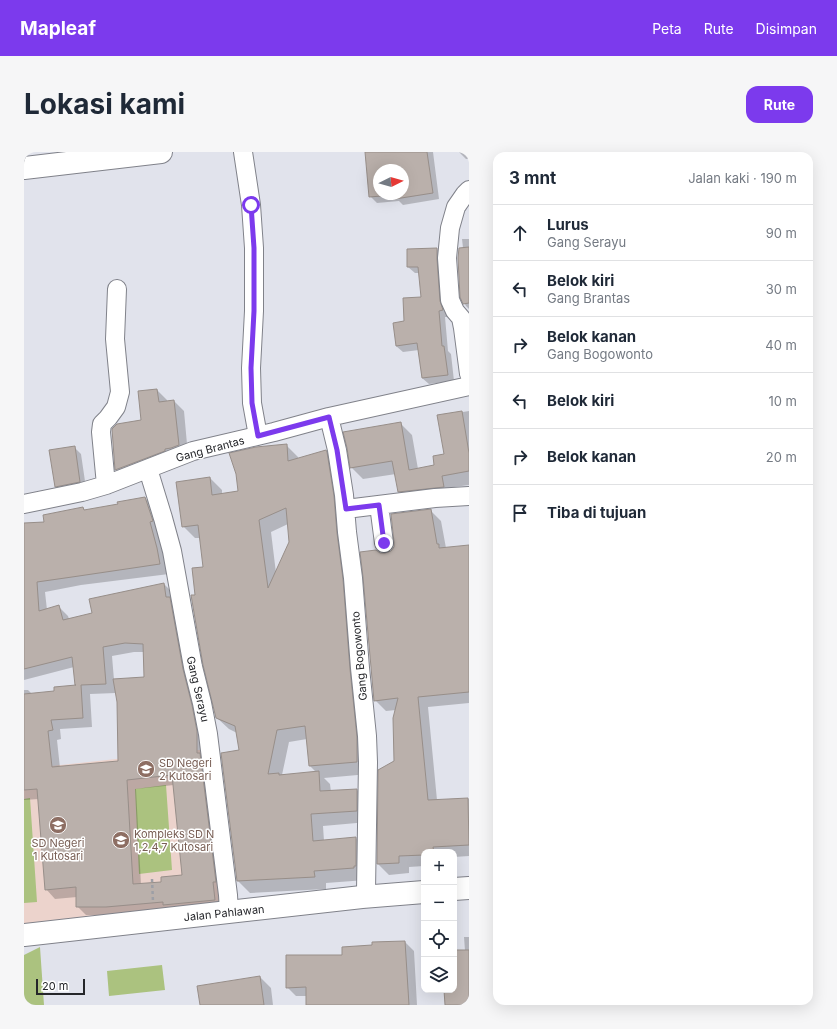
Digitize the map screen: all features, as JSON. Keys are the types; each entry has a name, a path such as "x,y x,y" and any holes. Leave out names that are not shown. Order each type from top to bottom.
{"main road":[{"path":"24,168 161,152"},
{"path":"457,889 469,888"},
{"name":"Jalan Pahlawan","path":"27,937 229,912 362,897 421,892"}],"street":[{"path":"242,152 251,205 254,248 254,311 251,368 252,403 258,436"},
{"path":"469,190 456,207 450,228 447,258 450,300 462,323 469,374"},
{"path":"106,485 101,432 102,424 116,407 120,392 115,339 117,290"},
{"name":"Gang Brantas","path":"24,504 82,492 106,485 148,470 159,464 193,451 258,436 329,417 469,386"},
{"name":"Gang Bogowonto","path":"329,417 337,450 346,509 368,762 366,891 362,897"},
{"name":"Gang Serayu","path":"148,470 172,551 193,667 208,734 229,912"},
{"path":"346,509 435,498 469,496"},
{"path":"379,505 384,543"}],"shaded area":[{"name":"Kompleks SD N 1,2,4,7 Kutosari","path":"208,749 225,910 24,931 24,769"}],"green space":[{"path":"166,785 172,870 139,874 135,789"},
{"path":"30,798 37,902 24,903 24,799"},
{"path":"40,947 44,1005 24,1005 24,955"},
{"path":"162,965 165,990 109,996 107,971"}],"building":[{"path":"365,152 427,152 433,193 409,197 409,164 373,164 373,197 369,197"},
{"path":"469,247 469,303 463,304 460,297 458,258 459,248"},
{"path":"437,248 440,301 443,310 439,311 442,346 444,346 448,375 422,378 417,343 396,346 393,323 404,321 403,298 421,297 418,267 407,267 407,249"},
{"path":"157,389 159,402 174,400 179,445 165,449 165,451 115,470 112,429 117,424 141,420 138,391"},
{"path":"462,411 469,453 469,471 442,476 444,487 398,492 392,461 350,468 343,432 401,422 409,470 434,465 433,456 444,454 437,415"},
{"path":"287,444 288,461 326,450 327,452 334,496 343,579 357,737 357,762 309,766 305,726 277,730 268,774 279,773 279,775 319,771 320,791 357,789 357,811 311,814 313,841 356,837 356,866 354,866 354,868 314,871 315,877 237,881 221,753 239,750 235,726 216,718 203,665 191,595 195,595 192,568 203,567 198,525 182,527 176,482 210,477 212,495 238,491 236,474 229,453 256,447","holes":["286,508 289,542 268,588 259,520"]},
{"path":"75,446 80,482 55,487 49,450"},
{"path":"145,497 153,521 150,522 160,564 37,582 39,611 59,605 63,620 92,613 89,599 164,583 166,597 170,597 183,669 197,731 197,753 200,753 216,882 213,882 215,900 163,905 163,902 106,907 76,907 76,887 45,890 37,789 24,790 24,694 54,691 54,687 76,685 72,657 24,669 24,523 44,522 43,515 83,507 84,510 118,504 117,502","holes":["125,643 143,644 144,677 113,679 117,702 118,761 52,767 48,731 53,730 51,720 83,718 81,685 106,684 103,647","172,775 182,875 161,877 161,882 133,884 127,780"]},
{"path":"431,509 439,548 469,545 469,692 418,697 428,800 468,798 469,845 421,849 421,855 399,856 399,863 377,864 378,770 394,761 393,718 398,698 374,701 360,552 376,550 380,553 385,553 391,551 394,547 394,542 391,514"},
{"path":"405,941 409,1005 306,1005 306,987 286,988 286,955 342,955 342,947 372,945 372,942"},
{"path":"457,950 469,950 469,1005 445,1005 444,993 457,993"},
{"path":"260,976 264,1005 200,1005 197,986"}],"place":[{"name":"SD Negeri 2 Kutosari","path":"146,769"},
{"name":"SD Negeri 1 Kutosari","path":"58,825"},
{"name":"Kompleks SD N 1,2,4,7 Kutosari","path":"121,840"}],"route":[{"path":"251,205 254,248 254,329 251,368 252,403 258,436 329,417 337,450 346,509 379,505 384,543"}]}
